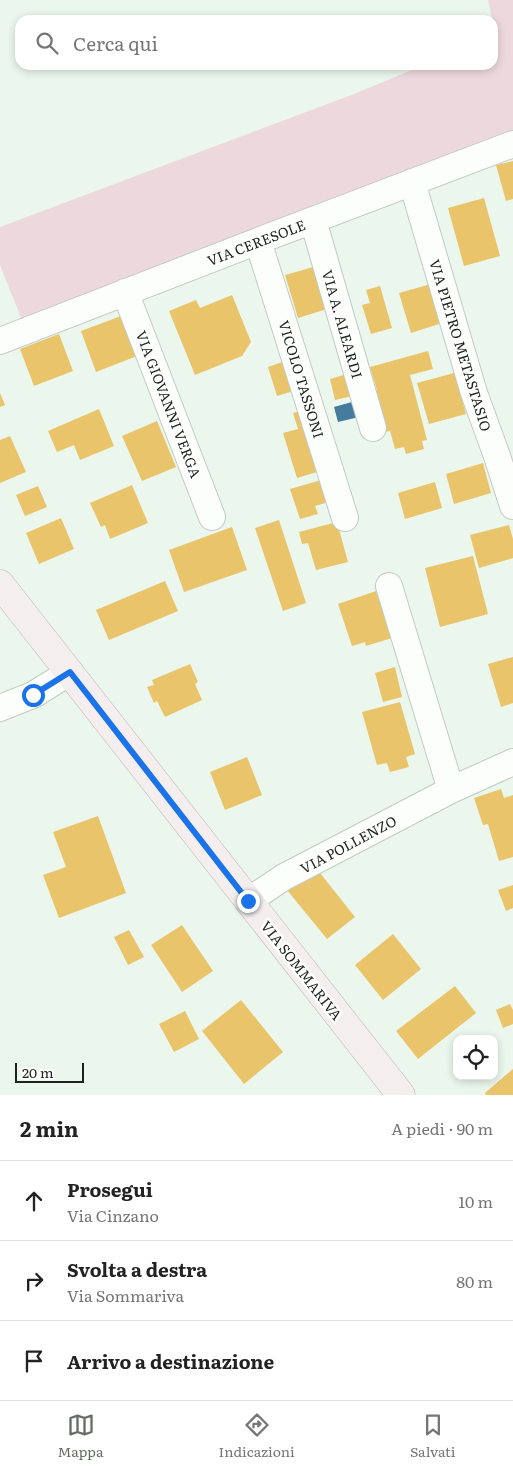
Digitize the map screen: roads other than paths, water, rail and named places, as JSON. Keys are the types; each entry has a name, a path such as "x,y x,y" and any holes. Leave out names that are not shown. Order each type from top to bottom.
{"main road":[{"name":"VIA SOMMARIVA","path":"0,584 401,1095"}],"street":[{"name":"VIA CERESOLE","path":"0,341 513,144"},
{"name":"VIA PIETRO METASTASIO","path":"412,182 474,393 513,506"},
{"name":"VIA A. ALEARDI","path":"312,220 373,428"},
{"name":"VICOLO TASSONI","path":"258,241 345,518"},
{"name":"VIA GIOVANNI VERGA","path":"126,292 212,517"},
{"path":"388,586 451,790"},
{"path":"0,708 33,695 70,672"},
{"name":"VIA POLLENZO","path":"248,901 284,877 451,790 513,762"}]}
